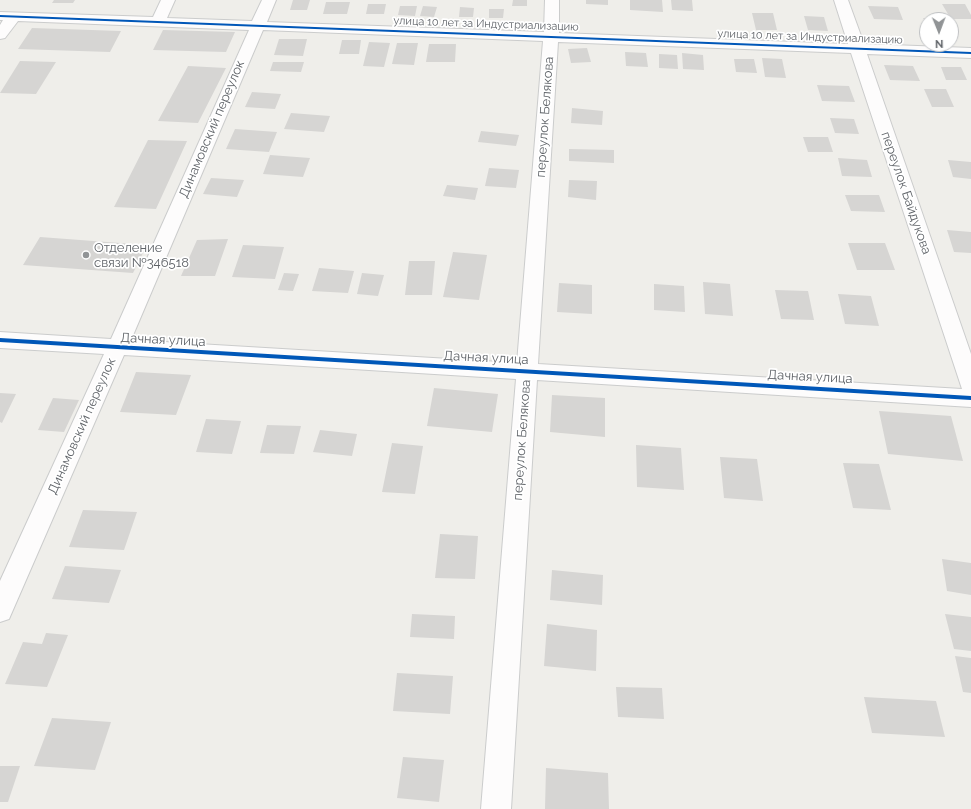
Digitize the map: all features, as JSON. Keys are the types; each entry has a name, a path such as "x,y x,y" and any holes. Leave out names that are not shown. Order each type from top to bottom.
{"street":[{"path":"158,22 168,0"},
{"name":"Динамовский переулок","path":"0,610 117,348 269,0"},
{"name":"переулок Белякова","path":"496,809 551,37 552,0"},
{"name":"переулок Байдукова","path":"841,0 971,385"},
{"path":"0,35 7,16"},
{"name":"улица 10 лет за Индустриализацию","path":"7,16 971,53"},
{"name":"Дачная улица","path":"0,340 971,398"}],"building":[{"path":"54,0 75,0 73,3 52,3"},
{"path":"293,0 310,0 307,10 290,10"},
{"path":"513,0 527,0 527,6 512,6"},
{"path":"586,0 608,0 608,5 586,4"},
{"path":"630,0 662,0 663,12 630,10"},
{"path":"671,0 692,0 693,11 672,10"},
{"path":"326,2 350,2 347,14 323,14"},
{"path":"368,4 386,4 384,14 366,14"},
{"path":"942,4 965,4 971,15 971,19 959,19 959,12 947,12"},
{"path":"400,6 417,6 415,16 398,15"},
{"path":"423,6 437,7 434,17 420,16"},
{"path":"868,6 898,7 903,20 874,19"},
{"path":"460,7 474,8 473,17 459,17"},
{"path":"489,9 504,9 503,18 489,18"},
{"path":"752,13 773,13 777,30 756,30"},
{"path":"804,16 824,17 828,31 808,30"},
{"path":"32,28 121,31 110,52 18,49"},
{"path":"163,30 235,32 226,52 153,50"},
{"path":"279,39 307,39 303,56 274,55"},
{"path":"342,40 361,40 359,54 339,54"},
{"path":"369,42 390,43 384,67 363,66"},
{"path":"397,43 418,43 414,65 392,64"},
{"path":"429,44 456,44 455,62 426,62"},
{"path":"587,48 591,62 571,63 568,49"},
{"path":"625,52 646,53 648,67 626,66"},
{"path":"682,53 703,55 704,70 683,69"},
{"path":"659,54 677,55 678,69 659,68"},
{"path":"762,58 782,59 786,78 765,77"},
{"path":"734,59 754,59 757,73 736,72"},
{"path":"20,61 56,62 36,94 0,93"},
{"path":"273,62 304,62 301,72 270,71"},
{"path":"884,65 913,66 920,81 890,80"},
{"path":"188,66 226,68 198,123 158,121"},
{"path":"941,67 961,67 967,80 946,80"},
{"path":"817,85 849,86 855,102 822,101"},
{"path":"924,89 946,89 954,107 932,107"},
{"path":"252,92 281,94 275,109 245,107"},
{"path":"572,108 603,111 602,125 571,123"},
{"path":"291,113 330,116 324,132 284,129"},
{"path":"830,118 854,119 859,134 835,133"},
{"path":"235,129 277,132 269,152 226,149"},
{"path":"481,131 519,135 516,146 478,142"},
{"path":"803,137 828,137 833,152 808,152"},
{"path":"148,140 187,141 156,209 114,207"},
{"path":"569,149 614,150 614,163 569,161"},
{"path":"270,155 310,158 303,177 263,174"},
{"path":"838,158 867,160 872,177 842,176"},
{"path":"948,160 971,162 971,179 953,177"},
{"path":"489,168 519,170 516,188 485,186"},
{"path":"211,178 244,180 237,197 203,194"},
{"path":"569,180 597,181 596,200 568,197"},
{"path":"447,185 478,188 475,200 443,196"},
{"path":"845,195 879,195 885,212 851,211"},
{"path":"947,230 971,232 971,253 954,252"},
{"name":"Отделение связи №346518","path":"40,237 147,245 133,273 23,265"},
{"path":"228,239 215,276 181,276 197,240"},
{"path":"848,243 885,243 895,270 857,270"},
{"path":"243,245 284,247 275,279 232,277"},
{"path":"453,252 487,255 479,300 443,297"},
{"path":"409,261 435,261 432,295 405,295"},
{"path":"319,268 354,271 348,293 312,291"},
{"path":"284,273 299,274 293,291 278,290"},
{"path":"362,273 384,275 378,296 357,294"},
{"path":"703,282 730,284 733,316 705,314"},
{"path":"559,283 592,285 592,314 557,312"},
{"path":"654,284 684,286 685,312 654,310"},
{"path":"775,290 808,291 814,320 781,319"},
{"path":"838,294 871,296 879,326 845,324"},
{"path":"136,372 191,375 176,415 120,412"},
{"path":"434,388 498,394 492,432 427,426"},
{"path":"0,393 16,394 2,423 0,422"},
{"path":"552,395 605,398 605,437 550,432"},
{"path":"53,398 79,400 64,432 38,430"},
{"path":"879,411 951,416 963,461 888,454"},
{"path":"206,419 241,421 232,454 196,452"},
{"path":"267,425 301,426 294,454 260,453"},
{"path":"320,430 357,434 352,456 313,452"},
{"path":"392,443 423,446 415,494 382,492"},
{"path":"636,445 681,448 684,490 637,487"},
{"path":"720,457 757,459 763,501 724,498"},
{"path":"843,463 879,464 891,510 853,508"},
{"path":"83,510 137,512 124,550 69,547"},
{"path":"440,534 478,536 475,579 435,578"},
{"path":"942,559 971,563 971,595 947,591"},
{"path":"65,566 121,570 109,603 52,599"},
{"path":"552,570 603,575 602,605 550,600"},
{"path":"412,614 455,616 454,639 410,637"},
{"path":"945,614 971,617 971,651 954,649"},
{"path":"547,624 597,630 596,671 544,666"},
{"path":"46,633 68,635 47,687 5,684 23,642 42,644"},
{"path":"955,656 971,658 971,693 963,692"},
{"path":"397,673 453,676 450,714 393,711"},
{"path":"616,687 662,688 664,719 618,717"},
{"path":"864,697 936,701 945,737 872,733"},
{"path":"52,718 111,722 95,770 34,766"},
{"path":"403,757 444,760 439,802 397,798"},
{"path":"0,766 20,766 8,802 0,802"},
{"path":"546,768 608,773 609,809 545,809"}],"cycle path":[{"path":"0,16 971,53"},
{"path":"0,340 971,398"}],"place":[{"name":"Отделение связи №346518","path":"86,255"}]}
